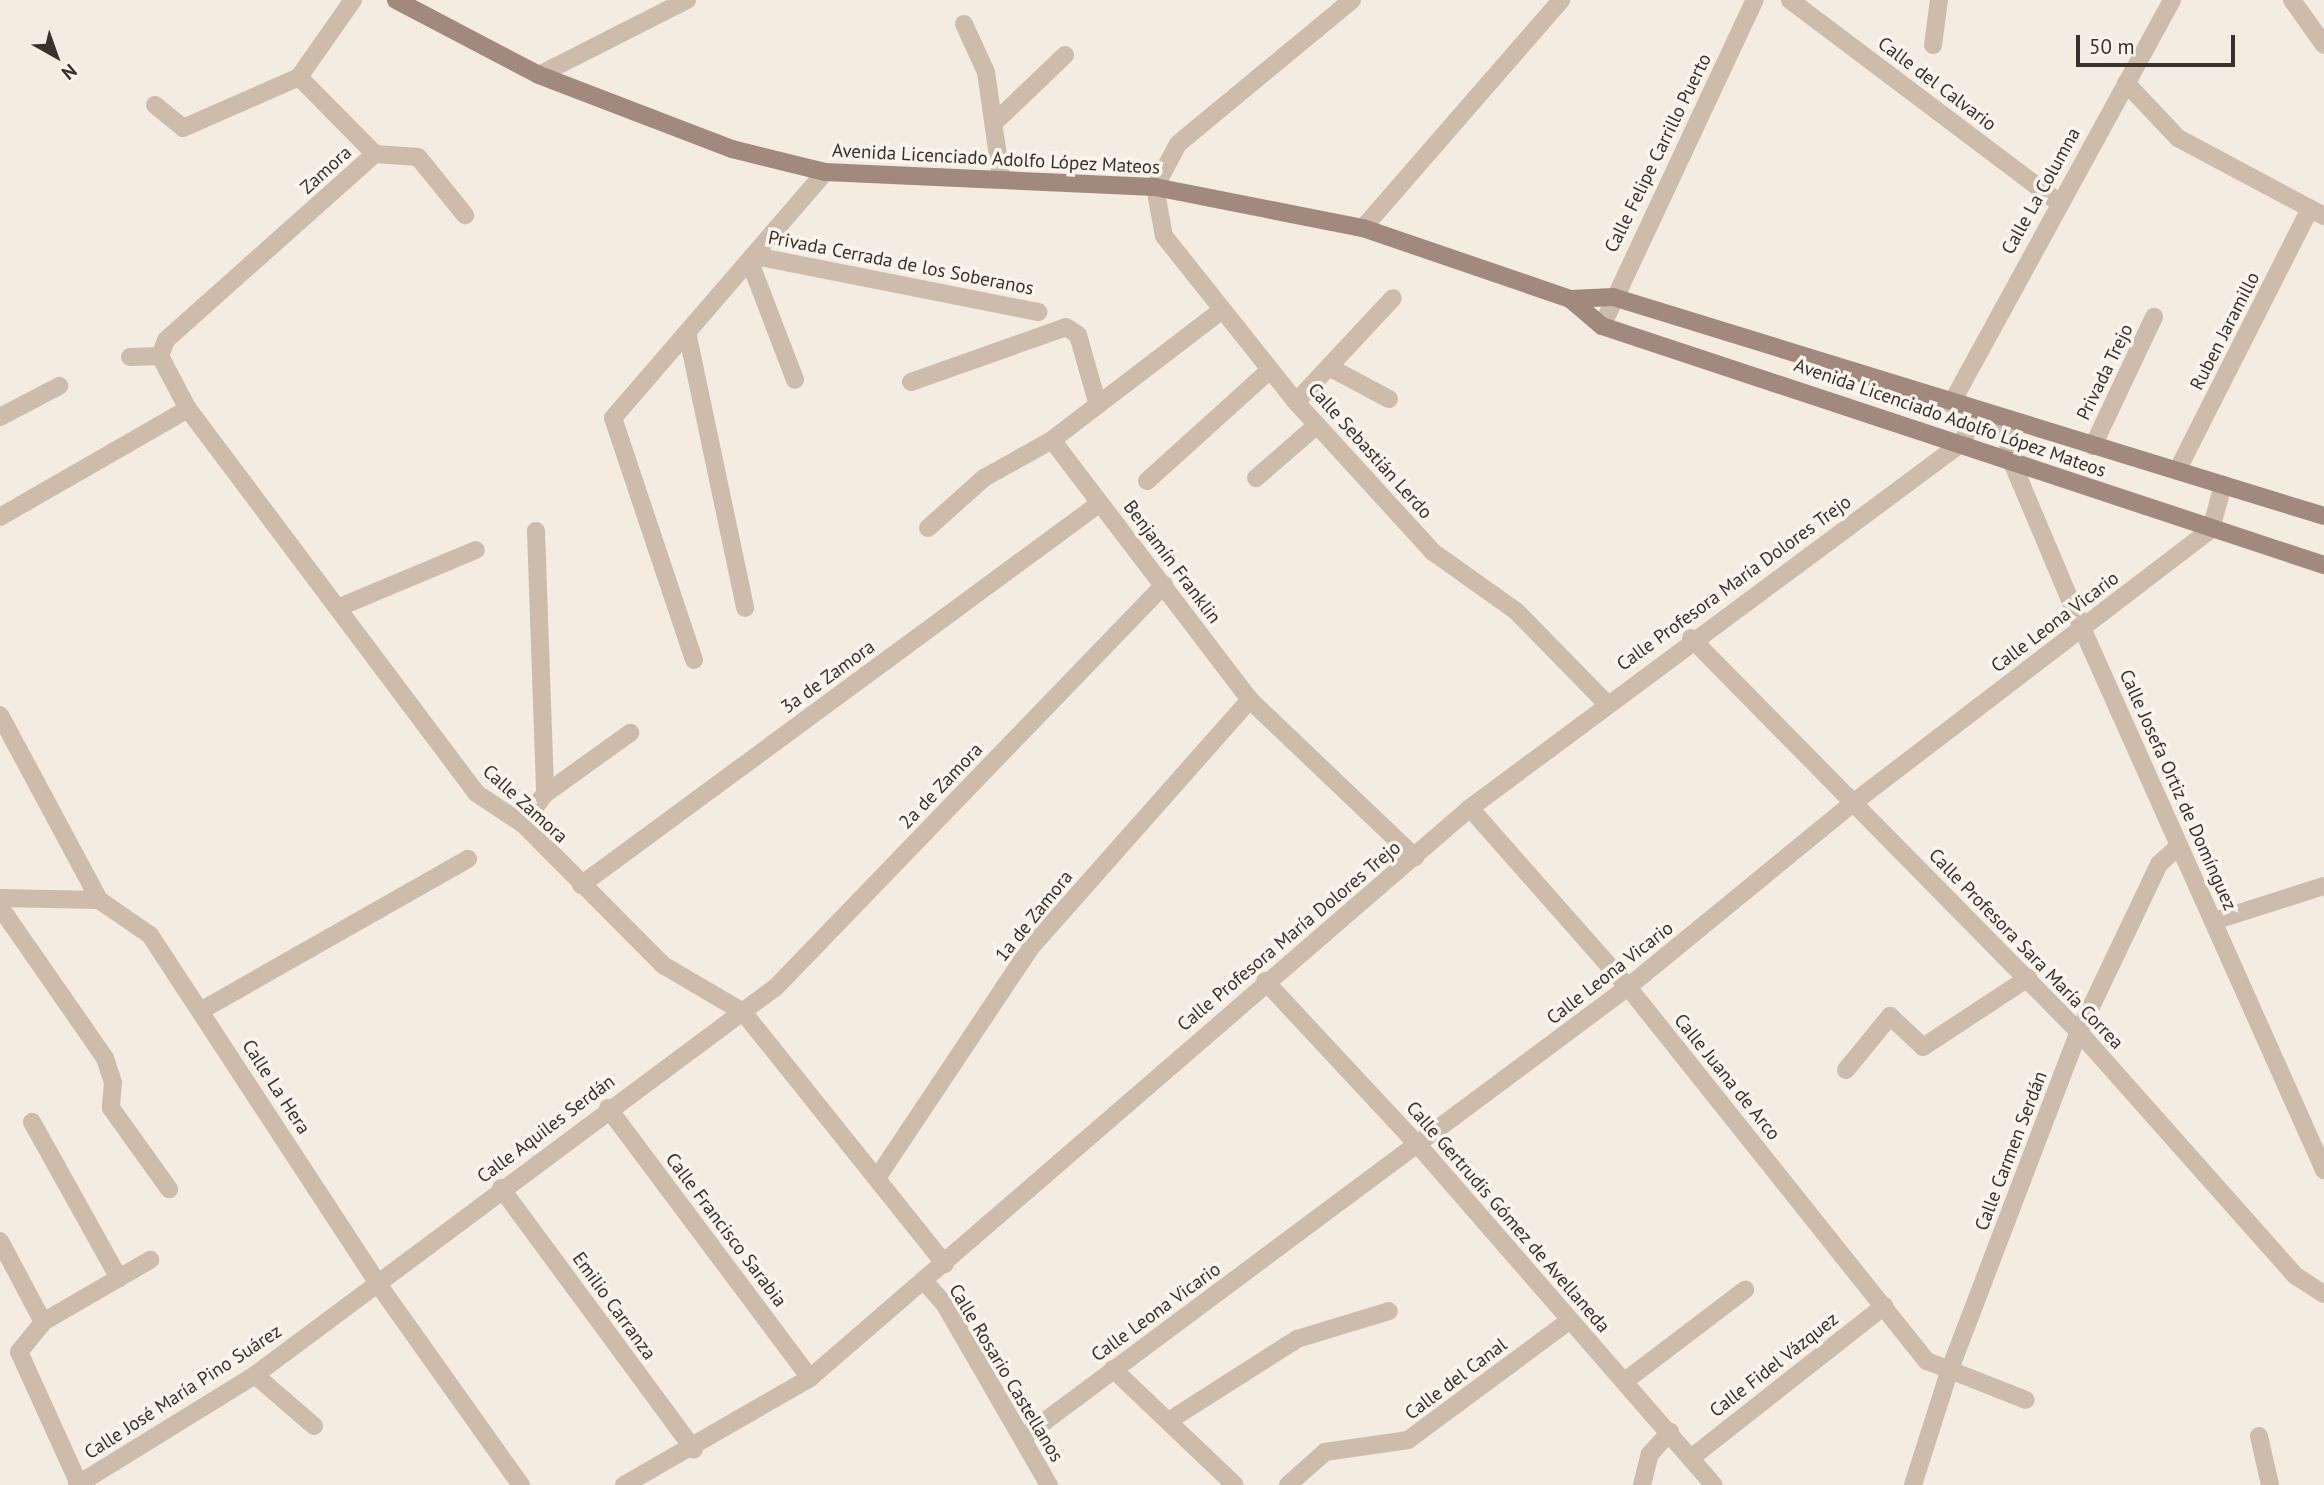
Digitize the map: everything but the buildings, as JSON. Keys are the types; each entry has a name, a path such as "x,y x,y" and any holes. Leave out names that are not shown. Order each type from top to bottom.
{"street":[{"path":"155,105 183,128 299,77 353,0"},
{"name":"Avenida Licenciado Adolfo López Mateos","path":"396,0 539,75 732,149 825,172 1155,187 1363,228 1570,299 1602,326 1963,442 2211,529 2324,565"},
{"path":"539,75 687,0"},
{"path":"1155,187 1178,144 1352,0"},
{"path":"1363,228 1561,0"},
{"name":"Calle Felipe Carrillo Puerto","path":"1602,326 1613,297 1755,0"},
{"name":"Calle del Calvario","path":"1790,0 2058,202"},
{"path":"1933,45 1939,0"},
{"name":"Calle La Columna","path":"1951,404 2058,202 2172,0"},
{"path":"2292,0 2324,45"},
{"path":"964,24 986,72 1001,178"},
{"path":"995,122 1065,55"},
{"name":"Zamora","path":"160,356 166,340 375,154 299,77"},
{"path":"2126,83 2178,138 2317,213"},
{"path":"375,154 418,157 466,215"},
{"name":"Privada Cerrada de los Soberanos","path":"694,660 613,418 825,172"},
{"name":"Calle Sebastián Lerdo","path":"1155,187 1164,236 1296,402 1433,552 1516,611 1606,703"},
{"name":"Ruben Jaramillo","path":"2177,471 2317,213"},
{"path":"752,259 795,380"},
{"name":"Privada Cerrada de los Soberanos","path":"752,259 1039,312"},
{"name":"Avenida Licenciado Adolfo López Mateos","path":"1570,299 1613,297 2004,423 2093,446 2324,516"},
{"path":"1296,402 1393,298"},
{"path":"928,528 984,478 1052,440 1223,310"},
{"name":"Privada Trejo","path":"2093,446 2154,317"},
{"path":"911,382 1066,327 1078,335 1098,405"},
{"path":"687,332 745,608"},
{"path":"130,357 160,356"},
{"name":"Calle Zamora","path":"160,356 188,409 342,606 476,793 523,824 663,965 743,1012 945,1264"},
{"path":"1329,367 1389,400"},
{"path":"1147,481 1270,370"},
{"path":"0,417 59,386"},
{"path":"0,517 188,409"},
{"path":"1963,442 1974,413"},
{"name":"Calle Josefa Ortiz de Domínguez","path":"2004,423 2011,460 2082,628 2324,1170"},
{"path":"1256,478 1317,425"},
{"name":"Benjamín Franklin","path":"1052,440 1250,700 1415,857"},
{"name":"Calle Profesora María Dolores Trejo","path":"624,1485 694,1450 810,1378 926,1283 1265,981 1470,808 1691,638 1963,442"},
{"path":"2211,529 2223,485"},
{"name":"3a de Zamora","path":"581,885 1100,503"},
{"name":"Calle Leona Vicario","path":"1025,1436 1419,1146 1628,987 1853,803 2211,529"},
{"path":"536,531 545,794"},
{"path":"342,606 476,550"},
{"name":"2a de Zamora","path":"743,1012 776,987 1164,585"},
{"name":"Calle Profesora Sara María Correa","path":"1691,638 2080,1031 2296,1276 2324,1294"},
{"name":"1a de Zamora","path":"877,1178 1032,946 1250,700"},
{"path":"0,715 99,900 0,898"},
{"path":"523,824 545,794 630,733"},
{"name":"Calle Juana de Arco","path":"1470,808 1628,987 1927,1361 2026,1400"},
{"name":"Calle Carmen Serdán","path":"1913,1485 1950,1369 2080,1031 2159,864 2178,847"},
{"path":"202,1010 468,859"},
{"path":"2214,921 2324,886"},
{"name":"Calle La Hera","path":"99,900 131,916 149,935 202,1010 378,1284 521,1485"},
{"path":"0,906 105,1058 113,1083 111,1108 169,1189"},
{"path":"1846,1070 1890,1016 1923,1047 2028,978"},
{"name":"Calle Gertrudis Gómez de Avellaneda","path":"1265,981 1419,1146 1714,1485"},
{"name":"Calle Aquiles Serdán","path":"378,1284 500,1188 743,1012"},
{"name":"Calle Francisco Sarabia","path":"608,1108 810,1378"},
{"path":"32,1122 119,1278"},
{"name":"Emilio Carranza","path":"500,1188 694,1450"},
{"path":"0,1241 43,1322"},
{"path":"78,1484 19,1352 43,1322 150,1260"},
{"name":"Calle Rosario Castellanos","path":"926,1283 1025,1436 1049,1485"},
{"name":"Calle José María Pino Suárez","path":"78,1484 255,1375 378,1284"},
{"path":"1625,1381 1745,1290"},
{"name":"Calle Fidel Vázquez","path":"1691,1458 1884,1306"},
{"path":"1170,1420 1297,1339 1389,1311"},
{"name":"Calle del Canal","path":"1289,1485 1325,1452 1408,1440 1569,1321"},
{"path":"1113,1369 1170,1420 1235,1485"},
{"path":"255,1375 314,1426"},
{"path":"1642,1485 1650,1454 1670,1432"},
{"path":"2259,1436 2270,1485"}]}
